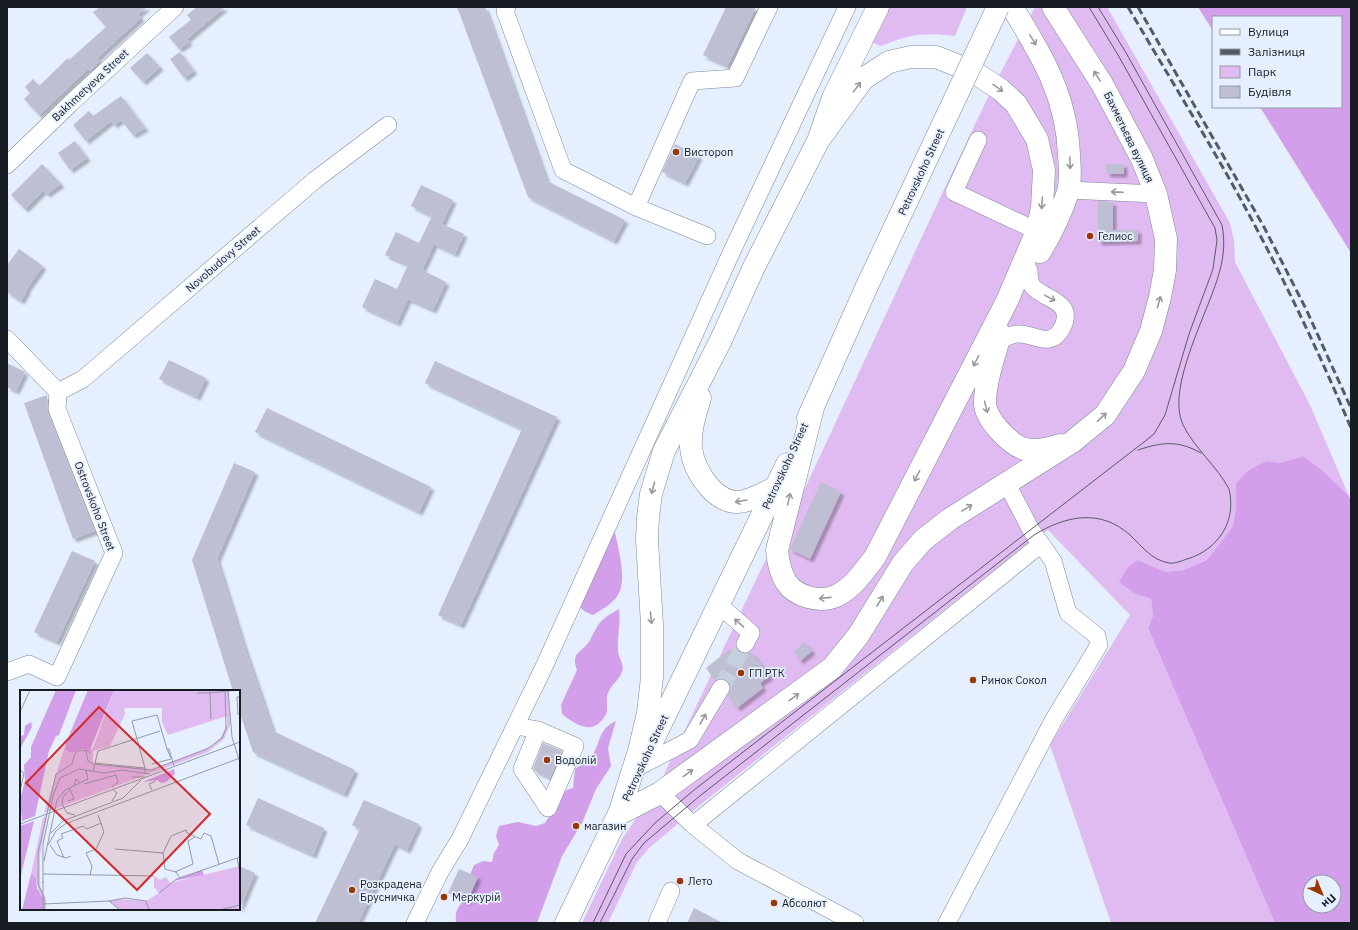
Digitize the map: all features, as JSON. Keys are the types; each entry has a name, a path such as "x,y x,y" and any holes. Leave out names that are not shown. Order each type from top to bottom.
{"main road":[{"path":"619,814 639,751 648,713 652,677 652,625 647,548 648,517 652,494 664,451 720,342 754,267 818,141 833,98 878,7"},
{"name":"Petrovskoho Street","path":"566,923 718,604 777,487 867,286 998,7"},
{"path":"1012,7 1037,47 1057,90 1063,111 1069,144 1070,172 1068,190 1048,240 1007,301 985,389 984,405 990,418 1009,440 1024,449 1039,450 1072,442"},
{"name":"Бахметьєва вулиця","path":"619,814 660,792 832,668 858,636 903,563 923,540 950,518 1007,484 1072,442 1105,415 1134,372 1151,331 1160,297 1165,270 1166,239 1156,194 1142,159 1102,84 1053,7"},
{"path":"814,404 777,550 778,563 787,584 801,594 824,599 835,596 858,580 875,557 1007,301 1037,231 1042,208 1044,170 1037,139 1016,104 1001,90 974,72 936,57 911,57 889,62 863,79 818,141"},
{"path":"720,342 699,402 690,443 692,462 701,478 724,500 738,502 777,487"}],"street":[{"name":"Bakhmetyeva Street","path":"7,165 71,103 175,7"},
{"path":"507,7 505,11 563,170 636,207 707,236"},
{"path":"636,207 692,81 735,78 769,7"},
{"path":"415,923 440,872 460,839 516,726 619,503 732,251 847,7"},
{"name":"Novobudovy Street","path":"58,392 83,379 315,180 388,125"},
{"path":"978,140 954,192 1037,231"},
{"path":"1068,190 1156,194"},
{"path":"732,251 754,267"},
{"path":"998,341 1010,335 1019,334 1045,340 1053,338 1059,333 1063,326 1065,318 1063,309 1058,302 1038,292 1032,286 1029,270"},
{"path":"7,339 58,392"},
{"name":"Ostrovskoho Street","path":"7,672 29,664 57,678 114,553 57,409 58,392"},
{"path":"947,923 1054,719 1099,645 1097,636 1068,613 1053,562 1031,530 1007,484"},
{"path":"693,826 1041,544"},
{"path":"718,604 751,633 745,644"},
{"path":"640,766 690,740 721,688"},
{"path":"516,726 538,730"},
{"path":"660,792 693,826 738,861 855,923"},
{"path":"657,923 671,891"}],"green space":[{"path":"887,7 967,7 955,36 934,34 917,35 881,46 871,42"},
{"path":"1035,7 1107,7 1230,223 1234,241 1235,262 1310,405 1349,496 1322,470 1303,456 1280,463 1267,461 1236,506 1233,526 1207,560 1184,570 1166,572 1138,560 1136,594 1151,599 1153,616 1148,628 1275,923 1111,923 1050,745 1130,615 1048,530 1036,537 705,801 649,848 637,862 608,923 582,923 622,839 658,787 763,565 787,527 990,93"}],"shaded area":[{"path":"1198,7 1351,7 1351,253 1261,108 1342,108 1342,16 1212,16 1212,29"},
{"path":"1303,456 1322,470 1349,496 1351,502 1351,923 1275,923 1148,628 1153,616 1151,599 1136,594 1119,582 1128,567 1138,560 1166,572 1184,570 1207,560 1233,526 1236,506 1236,483 1249,470 1267,461 1280,463"},
{"path":"614,529 621,563 621,589 609,605 593,615 584,611 578,605"},
{"path":"619,609 620,620 618,652 623,669 619,678 608,693 606,714 596,725 585,727 573,722 562,714 561,705 577,670 575,664 576,656 590,640 601,622"},
{"path":"616,721 608,748 611,766 596,789 582,823 562,856 537,923 456,923 457,910 465,900 467,882 474,865 483,861 492,862 494,853 499,845 496,836 499,826 518,822 536,826 545,823 564,791 573,788 575,769 591,757 603,732"}],"building":[{"path":"100,7 147,7 138,14 141,18 97,58 100,61 90,71 88,69 39,115 24,99 30,93 25,87 33,79 39,86 68,58 69,60 106,27 93,12"},
{"path":"197,7 225,7 187,39 189,42 179,49 169,37 191,20 187,15"},
{"path":"457,7 485,7 547,181 625,220 614,241 528,197"},
{"path":"726,7 756,7 727,66 703,55"},
{"path":"180,52 194,71 184,78 170,59"},
{"path":"147,53 160,67 143,82 130,68"},
{"path":"121,96 145,128 133,135 121,120 114,125 111,121 86,141 73,125 89,111 93,116"},
{"path":"75,141 87,158 70,170 58,153"},
{"path":"675,144 699,156 685,183 662,172"},
{"path":"42,164 61,184 47,194 43,191 25,209 11,195"},
{"path":"1106,164 1124,164 1124,174 1107,174"},
{"path":"421,185 453,200 442,224 464,234 455,254 434,244 422,270 446,282 433,310 408,299 397,323 362,307 375,279 397,289 408,265 385,255 396,232 419,243 432,216 411,206"},
{"path":"1098,201 1113,202 1113,230 1138,230 1138,241 1098,242"},
{"path":"19,249 43,266 26,290 27,291 21,301 7,292 7,265"},
{"path":"169,360 206,378 197,397 159,379"},
{"path":"435,361 557,417 461,625 438,615 522,429 425,383"},
{"path":"7,363 25,372 16,391 7,387"},
{"path":"47,395 48,413 95,531 73,539 24,403"},
{"path":"267,408 431,487 419,512 255,432"},
{"path":"234,463 255,472 217,559 244,646 273,731 355,770 344,794 253,752 240,713 240,690 233,690 192,560"},
{"path":"821,482 841,492 810,559 790,549"},
{"path":"72,551 95,561 57,642 34,632"},
{"path":"804,642 812,651 800,661 794,652"},
{"path":"730,649 733,653 737,650 745,654 751,652 770,676 760,683 763,688 737,708 728,696 731,689 730,683 722,678 715,680 706,668"},
{"path":"543,743 562,751 550,778 535,771 533,768"},
{"path":"258,798 324,828 313,855 246,825"},
{"path":"364,800 419,824 407,850 395,844 358,923 315,923 360,829 352,825"},
{"path":"240,866 255,873 240,908"},
{"path":"459,869 478,877 467,902 448,893"},
{"path":"694,908 723,923 687,923"}],"tunnel":[{"path":"721,688 745,644"}],"tram line":[{"path":"593,923 626,854 655,823 694,790 1144,442 1154,434 1165,415 1189,334 1213,269 1217,240 1215,228 1118,55 1089,7"},
{"path":"600,923 632,859 644,843 701,795 1034,535 1058,523 1082,518 1095,518 1119,526 1157,559 1175,563 1198,555 1208,549 1223,533 1230,512 1231,501 1229,489 1188,434 1183,425 1179,409 1180,390 1184,370 1215,287 1221,264 1224,242 1222,225 1125,51 1098,7"},
{"path":"1138,450 1155,445 1177,444 1201,453"}],"railway":[{"path":"1128,7 1218,158 1247,210 1309,333 1351,428"},
{"path":"1138,7 1264,227 1306,309 1351,408"}],"place":[{"name":"Вистороп","path":"676,152"},
{"name":"Гелиос","path":"1090,236"},
{"name":"ГП РТК","path":"741,673"},
{"name":"Ринок Сокол","path":"973,680"},
{"name":"Водолій","path":"547,760"},
{"name":"магазин","path":"576,826"},
{"name":"Лето","path":"680,881"},
{"name":"Розкрадена Брусничка","path":"352,890"},
{"name":"Меркурій","path":"444,897"},
{"name":"Абсолют","path":"774,903"}]}
